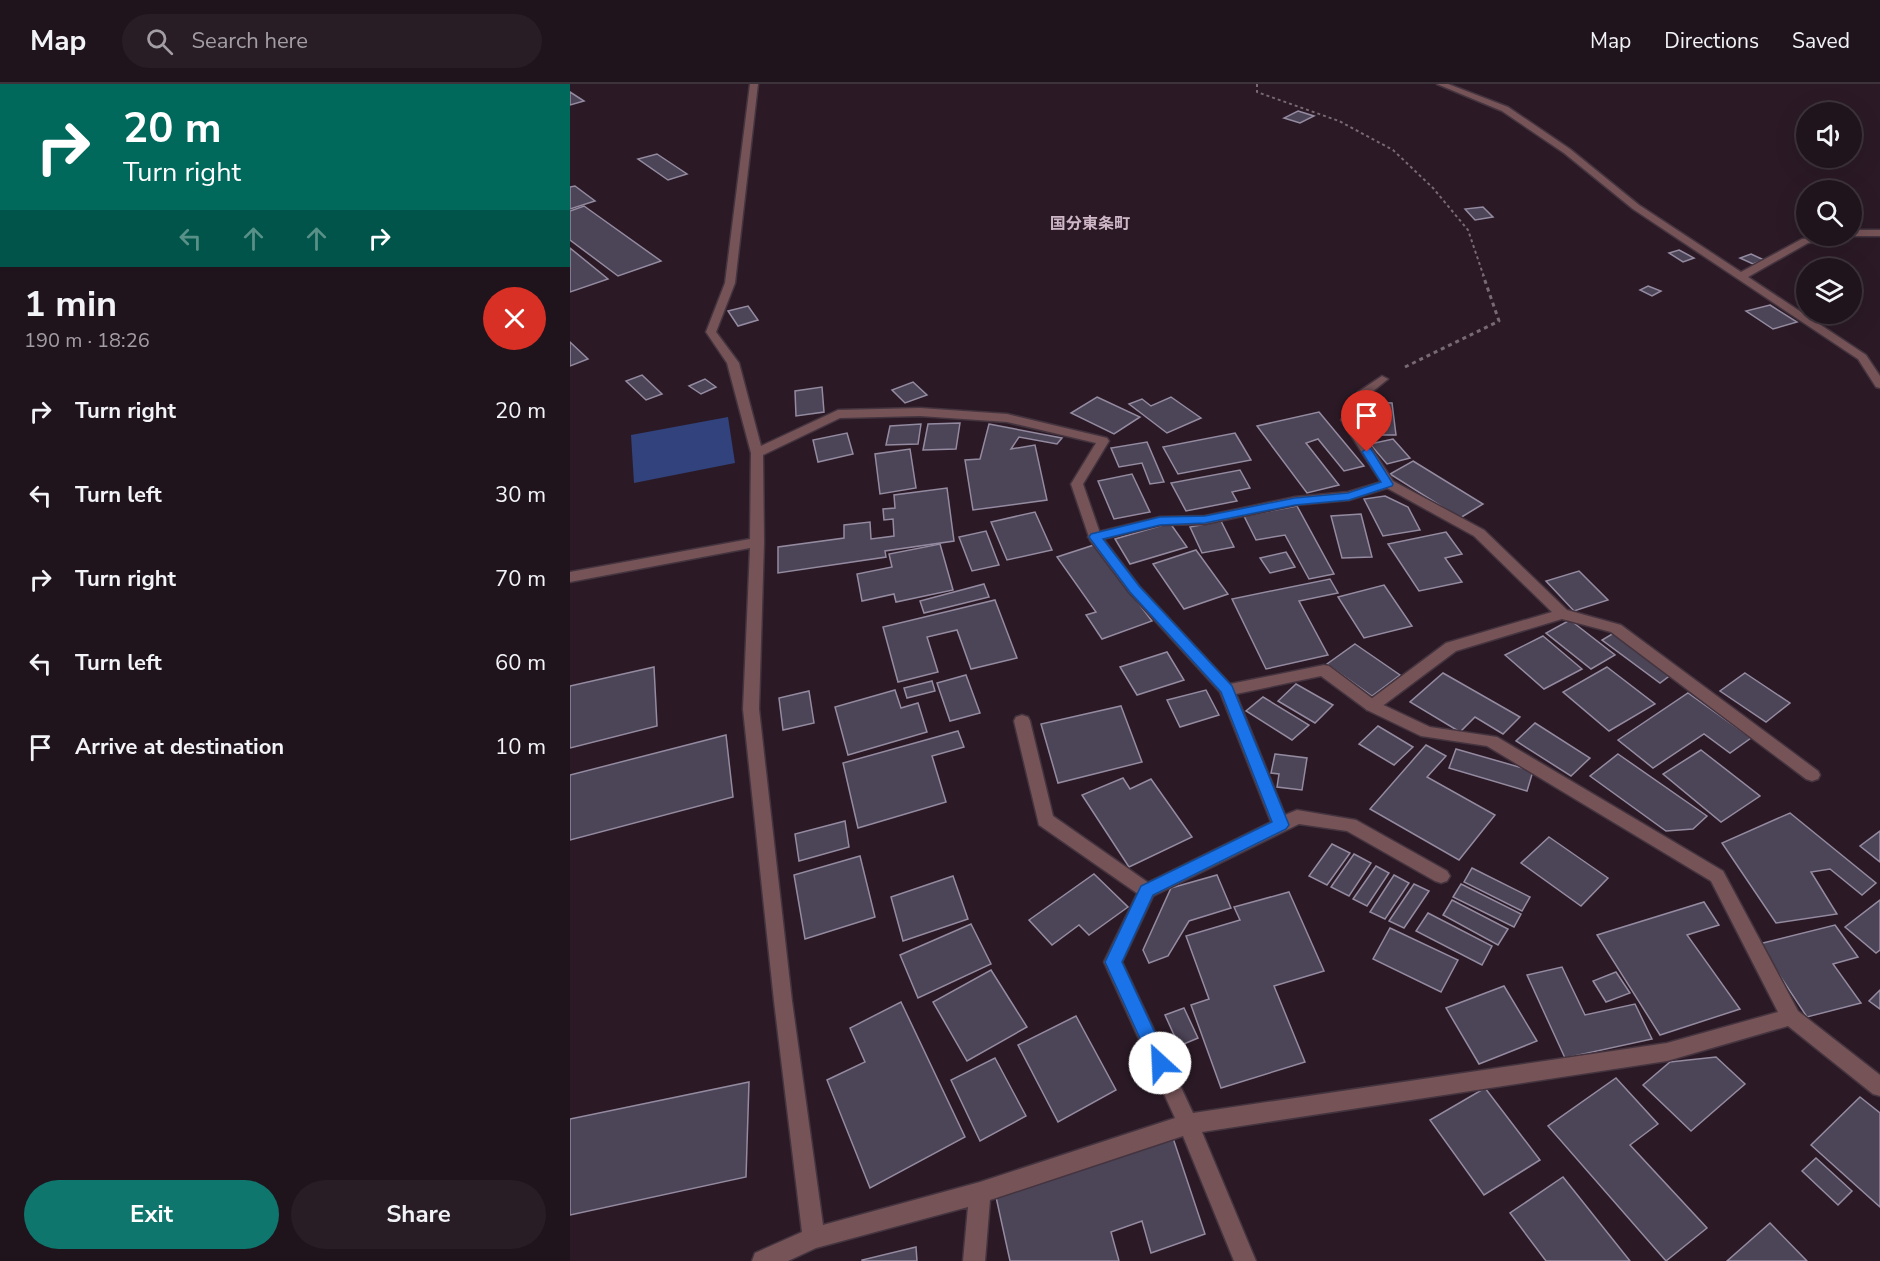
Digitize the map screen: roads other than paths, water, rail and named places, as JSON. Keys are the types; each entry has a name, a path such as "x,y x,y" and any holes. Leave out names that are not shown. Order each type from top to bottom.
{"street":[{"path":"754,84 730,283 711,332 733,363 757,453 757,543 751,709 783,1001 814,1238"},
{"path":"1441,84 1505,109 1567,152 1636,207 1743,275 1863,357 1880,385"},
{"path":"1862,233 1880,234"},
{"path":"1743,275 1796,246"},
{"path":"1382,379 1362,394 1347,420 1388,484 1479,533 1562,614 1616,628 1812,775"},
{"path":"757,453 838,414 920,412 1007,418 1103,441 1077,484 1095,537 1134,589 1227,690 1281,825"},
{"path":"1095,537 1160,521 1205,520 1295,501 1349,496 1388,484"},
{"path":"570,577 757,543"},
{"path":"1372,706 1451,647 1562,614"},
{"path":"1227,690 1324,670 1372,706 1427,732 1491,741 1717,876 1791,1017 1880,1087"},
{"path":"1022,721 1046,820 1147,891"},
{"path":"1245,1261 1188,1124 1113,962 1147,891 1297,817 1350,825 1441,876"},
{"path":"763,1261 814,1238 980,1193 1188,1124 1667,1052 1791,1017"},
{"path":"974,1261 980,1193"}],"water":[{"path":"728,417 735,463 634,483 631,435"}],"district":[{"name":"国分東条町","path":"1090,223"}]}
